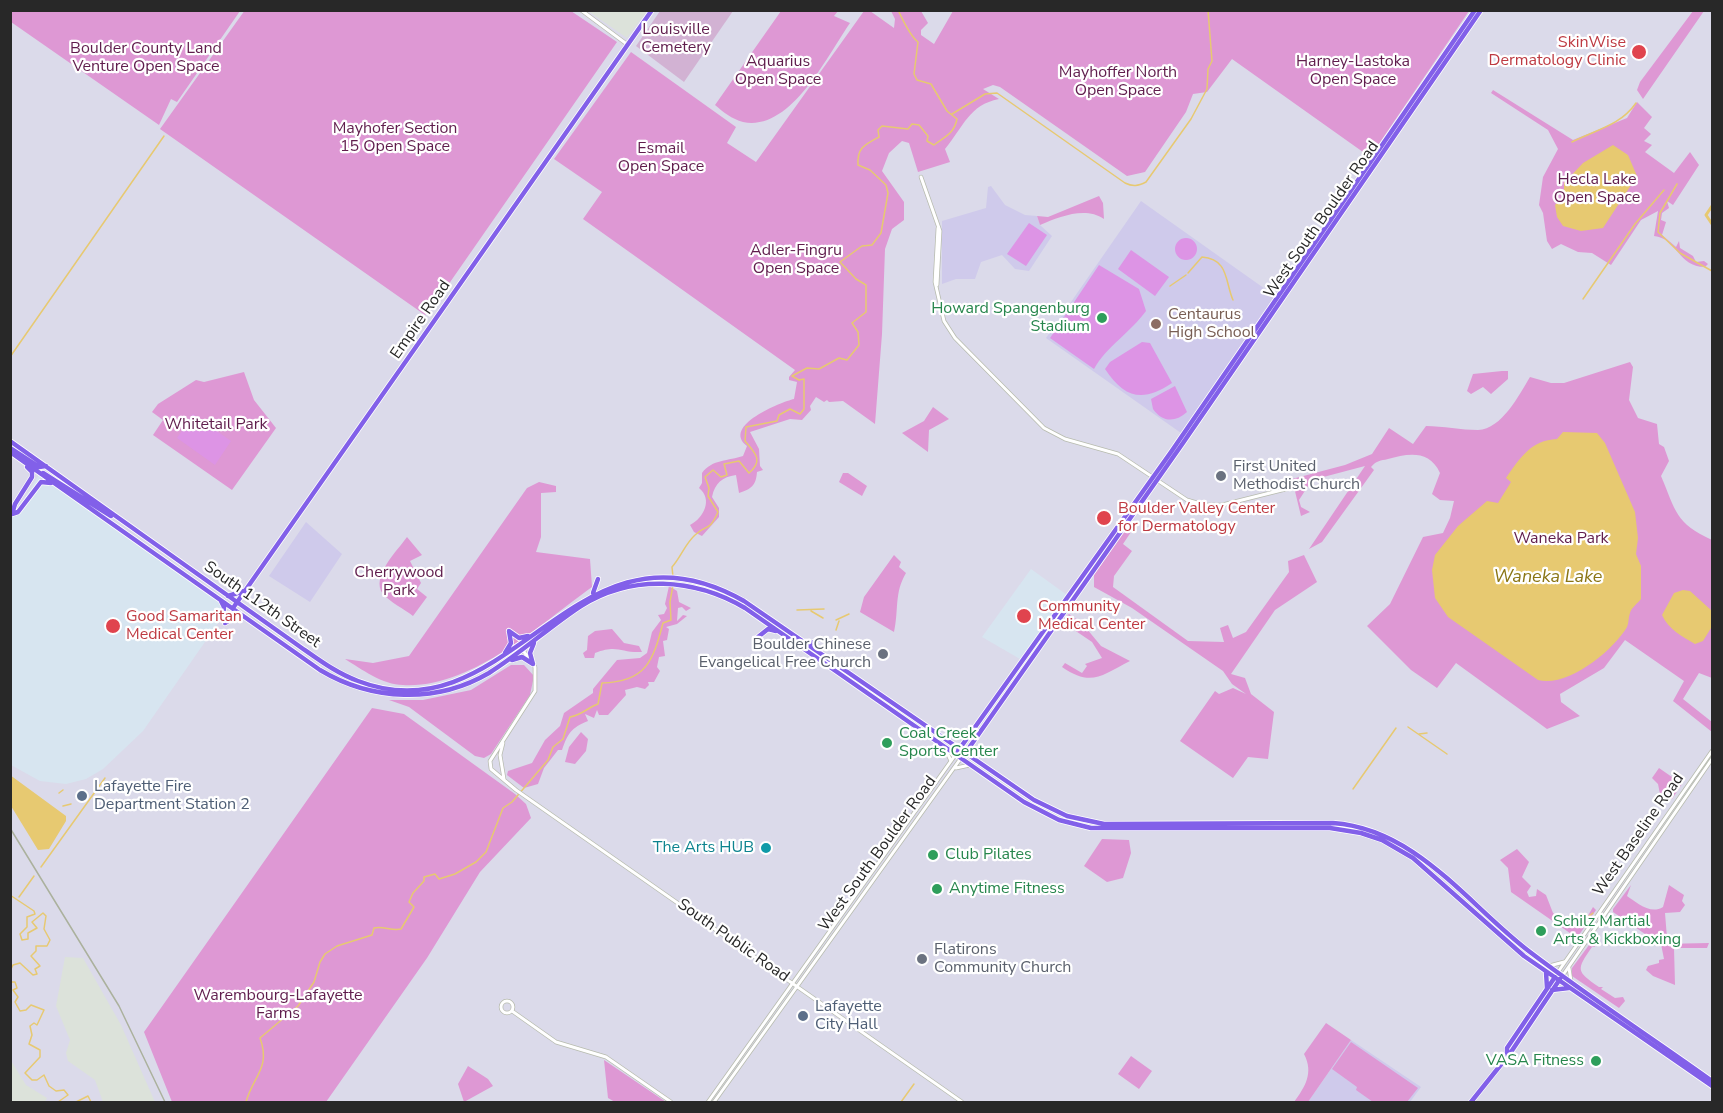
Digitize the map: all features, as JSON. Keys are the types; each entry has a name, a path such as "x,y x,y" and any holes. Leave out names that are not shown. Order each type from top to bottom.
{"main road":[{"name":"Empire Road","path":"233,608 652,10"},
{"path":"1468,24 1475,10"},
{"path":"1468,24 1481,10"},
{"name":"West South Boulder Road","path":"961,758 1468,24"},
{"name":"South 112th Street","path":"10,441 118,520 327,665 358,681 378,686 412,689 442,686 471,675 521,647"},
{"path":"10,452 39,467 46,466"},
{"path":"10,452 31,470 33,475 12,514 18,512 41,482 57,485"},
{"name":"South 112th Street","path":"10,452 330,676 369,691 409,695 438,693 472,681 496,668 521,647"},
{"path":"40,473 49,475 118,520"},
{"name":"West South Boulder Road","path":"956,754 1155,479"},
{"path":"591,595 597,587 598,579 605,584 615,585 664,581 685,582 733,595 949,741 965,753 973,763 1038,810 1059,820 1091,828 1330,828 1375,837 1413,858 1508,945 1713,1086"},
{"path":"521,647 541,636 583,605 605,594 634,585 664,581"},
{"path":"685,582 722,596 757,616 961,758 1046,808 1091,822 1333,823 1371,829 1416,853 1512,938 1713,1081"},
{"path":"502,657 511,643 509,631 524,638 591,595 615,585"},
{"path":"228,596 246,590"},
{"path":"219,599 224,607 223,616"},
{"path":"225,622 240,614"},
{"path":"757,616 763,626 758,637 768,629 781,633"},
{"path":"521,647 544,627"},
{"path":"496,668 516,658 533,663 531,650 541,636"},
{"path":"803,641 812,643 820,639 819,647 823,654"},
{"path":"802,647 813,648"},
{"path":"949,741 966,740"},
{"path":"972,744 973,763"},
{"path":"1546,972 1550,989 1569,988"},
{"name":"West Baseline Road","path":"1471,1102 1561,974"}],"street":[{"path":"582,10 628,45"},
{"path":"921,177 938,228 940,251 936,287 940,311 948,329 1037,422 1057,436 1118,454 1187,500 1213,506 1236,503 1290,488"},
{"path":"501,768 494,771 489,765 536,691 537,679 533,663 521,647"},
{"path":"504,779 500,759 505,738"},
{"path":"944,746 951,762"},
{"name":"West Baseline Road","path":"1561,974 1566,962 1713,751"},
{"name":"West South Boulder Road","path":"796,985 956,754"},
{"path":"493,758 500,759"},
{"name":"West South Boulder Road","path":"796,985 961,758"},
{"name":"West Baseline Road","path":"1561,974 1569,966 1713,759"},
{"path":"954,768 973,763"},
{"name":"South Public Road","path":"494,771 516,790 962,1102"},
{"path":"1549,966 1566,962"},
{"path":"1569,966 1571,981"},
{"path":"708,1102 796,985"},
{"path":"714,1102 796,985"},
{"path":"512,1011 556,1042 603,1055 671,1102"}],"shaded area":[{"path":"588,11 647,11 627,38"},
{"path":"991,186 1005,205 1025,215 1037,216 1040,225 1052,236 1029,271 1015,269 1002,255 981,262 975,279 956,279 942,284 942,221 986,208 988,187"},
{"name":"Centaurus High School","path":"1141,201 1275,296 1181,433 1046,338"},
{"path":"1029,223 1047,235 1026,266 1007,254"},
{"path":"1186,238 1194,241 1197,249 1194,257 1186,260 1178,257 1175,249 1178,241"},
{"path":"1131,250 1169,277 1155,296 1118,269"},
{"name":"Howard Spangenburg Stadium","path":"1099,265 1139,289 1146,311 1105,354 1094,369 1050,338"},
{"path":"1142,342 1150,343 1172,383 1143,395 1127,391 1119,386 1105,369 1110,362"},
{"path":"1175,386 1187,412 1178,418 1169,420 1160,416 1153,409 1151,399"},
{"path":"193,414 231,441 215,465 177,438"},
{"name":"Good Samaritan Medical Center","path":"40,473 219,599 224,607 223,616 143,731 103,769 86,779 66,784 40,781 11,765 10,515 22,503"},
{"path":"306,522 342,554 310,602 269,576"},
{"name":"Community Medical Center","path":"1031,569 1067,595 1020,659 982,637"},
{"path":"65,957 83,958 121,1025 155,1102 103,1102 95,1080 68,1061 66,1053 70,1040 56,1006"},
{"path":"1351,1040 1421,1087 1410,1102 1308,1102"},
{"path":"10,1059 26,1085 47,1098 45,1102 11,1102"}],"green space":[{"name":"Mayhofer Section 15 Open Space","path":"245,10 571,11 617,42 425,315 160,129"},
{"name":"Boulder County Land Venture Open Space","path":"10,11 240,11 177,102 171,99 159,125 11,22"},
{"name":"Louisville Cemetery","path":"660,11 733,11 684,82 636,46"},
{"name":"Aquarius Open Space","path":"781,11 838,11 834,16 850,23 819,71 792,104 777,115 760,122 739,121 715,105"},
{"path":"864,11 870,11 894,28 895,19 891,11 921,11 928,23 921,30 921,35 934,44 953,11 1469,11 1370,157 1232,59 1207,92 1193,94 1186,112 1145,172 1127,176 1000,87 993,85 983,89 999,99 981,106 968,118 945,149 950,162 918,172 909,143 902,141 889,153 882,171 904,202 904,220 892,229 885,249 882,334 875,424 843,401 829,402 827,400 824,402 816,397 810,406 811,410 802,420 790,419 750,432 759,449 760,466 763,470 757,472 752,486 739,493 736,475 720,482 712,497 719,508 719,517 702,536 694,532 690,525 699,518 705,508 705,497 699,488 702,483 702,473 711,465 743,456 747,446 741,438 747,423 767,410 794,399 797,382 789,380 789,377 795,370 583,219 602,192 554,159 631,52 736,127 727,143 756,162"},
{"path":"1693,11 1704,11 1643,99 1637,90 1640,82"},
{"name":"Hecla Lake Open Space","path":"1493,90 1573,140 1627,118 1637,102 1652,117 1644,128 1651,134 1644,141 1652,145 1645,152 1674,173 1690,152 1699,165 1673,205 1667,201 1669,208 1662,213 1661,220 1666,222 1662,235 1676,247 1679,241 1680,248 1693,256 1696,262 1704,261 1708,264 1705,267 1696,266 1683,258 1668,242 1654,236 1658,211 1641,220 1611,265 1592,253 1578,252 1561,244 1552,249 1547,241 1543,213 1539,205 1543,177 1558,149 1548,130 1491,93"},
{"path":"1099,196 1103,203 1104,219 1089,213 1080,213 1040,225 1037,216 1048,217"},
{"name":"Waneka Park","path":"1630,362 1633,367 1629,400 1638,418 1657,424 1659,444 1664,447 1669,461 1661,476 1674,507 1684,522 1712,540 1712,678 1699,673 1683,699 1712,722 1712,732 1673,701 1684,681 1625,640 1604,668 1560,694 1561,702 1580,716 1547,729 1456,663 1437,688 1411,670 1367,626 1390,604 1423,537 1443,533 1450,518 1454,501 1440,500 1432,494 1440,473 1435,465 1430,460 1417,455 1375,463 1371,467 1374,470 1322,542 1309,549 1365,466 1312,480 1299,500 1301,507 1310,512 1301,516 1292,479 1345,465 1372,454 1389,428 1413,444 1426,426 1472,430 1487,428 1495,424 1509,410 1530,377 1551,383 1564,383"},
{"path":"1508,371 1508,379 1491,394 1483,387 1471,394 1467,391 1473,374"},
{"name":"Whitetail Park","path":"244,372 254,400 276,428 232,490 153,435 163,420 152,412 158,404 196,380 204,382"},
{"path":"933,407 949,419 929,430 928,452 902,433 924,421"},
{"path":"843,473 848,473 867,486 862,496 839,482"},
{"path":"539,482 556,486 556,492 541,493 541,537 536,552 590,559 592,587 503,652 454,677 428,683 395,684 372,676 345,659 373,663 409,656 527,488"},
{"path":"1125,531 1131,532 1123,544 1132,551 1114,576 1113,587 1188,641 1224,642 1220,628 1228,625 1233,638 1246,632 1289,572 1288,561 1304,555 1317,582 1275,610 1231,674 1245,678 1251,694 1274,712 1268,759 1248,757 1233,778 1180,741 1215,691 1219,694 1233,688 1246,694 1232,684 1223,671 1132,608 1094,587 1094,575"},
{"name":"Cherrywood Park","path":"407,537 422,555 410,561 421,583 417,589 427,597 413,616 386,597 380,587 380,580 387,564"},
{"path":"894,555 901,562 899,567 906,573 898,595 894,632 860,612 864,597"},
{"path":"669,586 677,591 679,602 691,608 686,611 682,607 678,608 677,621 683,615 687,616 677,624 666,627 669,629 667,640 663,641 665,656 659,657 657,667 660,671 654,682 648,682 649,685 645,689 637,687 625,690 626,695 608,715 599,715 597,710 594,718 585,714 588,721 571,732 562,750 558,750 544,768 538,784 524,788 507,775 508,771 532,763 545,740 560,726 564,713 593,693 593,689 617,660 640,658 647,653 652,632 661,620 658,615 664,614 667,608 665,604"},
{"path":"1069,614 1082,623 1101,646 1130,661 1103,675 1089,678 1081,677 1062,667 1065,663 1082,673 1087,666 1085,664 1102,658 1092,642 1061,621"},
{"path":"612,629 624,643 639,646 642,652 609,649 595,653 594,658 585,658 583,653 587,650 588,636 595,631"},
{"path":"511,665 524,665 534,676 530,695 491,754 484,758 475,756 409,707 389,700 423,700 471,690"},
{"name":"Warembourg-Lafayette Farms","path":"372,708 404,714 515,794 526,804 531,818 480,872 427,958 326,1102 172,1102 144,1032"},
{"path":"581,732 588,739 586,751 575,764 565,762 569,747"},
{"path":"1659,768 1682,784 1672,799 1660,794 1658,784 1652,778"},
{"path":"1102,839 1129,840 1131,853 1123,878 1107,882 1084,866"},
{"path":"1517,849 1529,862 1522,877 1531,886 1527,892 1529,897 1536,896 1537,889 1546,895 1553,913 1569,924 1586,919 1593,907 1596,910 1577,938 1511,892 1508,868 1500,860"},
{"path":"1631,885 1627,896 1648,909 1663,907 1669,885 1684,895 1682,901 1685,905 1680,912 1665,913 1667,938 1645,934 1613,912"},
{"path":"1592,941 1595,947 1592,947 1583,961 1582,973 1615,998 1623,997 1625,1001 1619,1008 1572,976 1572,968"},
{"path":"1709,943 1707,948 1674,948 1675,985 1653,976 1646,970 1648,966 1664,959 1661,944"},
{"path":"1326,1023 1351,1040 1308,1102 1294,1102 1307,1080 1308,1067 1304,1054"},
{"path":"1351,1042 1418,1088 1407,1102 1373,1102 1332,1069"},
{"path":"1131,1056 1152,1071 1139,1089 1118,1074"},
{"path":"604,1060 666,1102 615,1102 608,1098"},
{"path":"468,1066 488,1079 493,1086 464,1102 458,1084"}],"water":[{"path":"1613,145 1628,155 1637,176 1603,228 1581,231 1563,226 1557,217 1555,205 1564,196 1564,183 1583,163"},
{"name":"Waneka Lake","path":"1563,432 1597,433 1605,443 1635,512 1638,538 1636,554 1641,566 1641,599 1631,611 1627,627 1611,647 1588,666 1550,681 1538,680 1448,617 1435,598 1432,570 1435,555 1458,526 1487,501 1498,503 1511,482 1506,478 1521,457 1540,443 1557,439"},
{"path":"1683,590 1690,591 1711,610 1711,628 1703,641 1695,644 1672,628 1662,615 1674,593"},
{"path":"10,775 66,816 66,821 49,849 38,850 11,806"}],"waterway":[{"path":"673,577 672,567 688,542 699,531 709,526 718,512 708,496 709,488 705,477 713,470 721,477 727,475 724,464 739,461 749,473 757,460 755,453 745,441 746,427 777,421 779,415 790,409 800,414 804,409 804,379 799,380 792,376 807,368 819,369 839,358 847,360 859,345 858,332 852,323 866,312 866,285 856,279 840,262 862,246 872,245 881,233 888,193 886,185 870,170 858,165 860,151 879,137 878,130 882,126 908,129 912,124 919,125 928,136 927,141 934,145 948,135 956,124 957,119 947,111 931,84 917,80 914,74 918,42 909,31 898,10"},
{"path":"952,114 985,94 997,93 1125,183 1138,185 1146,182 1191,119 1207,89 1208,69 1212,61 1208,10"},
{"path":"1572,142 1607,127 1630,111 1636,103"},
{"path":"10,357 164,136"},
{"path":"1677,184 1660,213 1658,232 1680,253 1712,271"},
{"path":"1583,299 1635,224 1664,190"},
{"path":"1712,206 1706,215 1712,224"},
{"path":"1188,273 1202,257 1217,262 1225,272 1233,300"},
{"path":"1170,286 1186,275"},
{"path":"246,1102 262,1065 263,1048 260,1038 298,1006 314,982 325,954 337,946 372,935 374,928 401,929 414,907 409,902 413,893 424,881 424,877 435,874 439,879 455,874 476,862 486,852 503,808 512,802 548,760 553,747 563,739 570,717 598,704 602,683 629,679 645,667 651,658 663,623 671,620 670,602 673,585"},
{"path":"797,610 824,609"},
{"path":"811,611 823,618"},
{"path":"836,620 849,614"},
{"path":"836,630 839,621"},
{"path":"1408,727 1447,754"},
{"path":"1353,789 1396,728"},
{"path":"1419,734 1427,733"},
{"path":"41,867 105,778"},
{"path":"59,793 63,790"},
{"path":"63,806 71,804"},
{"path":"19,897 34,876"},
{"path":"10,895 35,914 27,917 27,927 20,934 22,940 28,939 28,933 37,928 32,922 43,913 46,916 44,929 50,940 47,946 36,946 36,951 31,956 40,966 35,969 37,974 33,975 20,963 13,965 10,971"},
{"path":"1578,925 1593,913"},
{"path":"10,982 15,982 17,988 13,990 18,997 15,1002 20,1011 26,1010 31,1005 44,1010 37,1025 34,1023 30,1026 32,1035 29,1044 40,1050 40,1057 25,1073 32,1080 37,1080 44,1075 49,1086 56,1091 64,1090 68,1095 58,1102"},
{"path":"901,1102 914,1084"},
{"path":"76,1102 88,1096 91,1102"}],"railway":[{"path":"10,828 119,1006 165,1102"}],"place":[{"name":"SkinWise Dermatology Clinic","path":"1639,52"},
{"name":"Howard Spangenburg Stadium","path":"1102,318"},
{"name":"Centaurus High School","path":"1156,324"},
{"name":"First United Methodist Church","path":"1221,476"},
{"name":"Boulder Valley Center for Dermatology","path":"1104,518"},
{"name":"Community Medical Center","path":"1024,616"},
{"name":"Good Samaritan Medical Center","path":"113,626"},
{"name":"Boulder Chinese Evangelical Free Church","path":"883,654"},
{"name":"Coal Creek Sports Center","path":"887,743"},
{"name":"Lafayette Fire Department Station 2","path":"82,796"},
{"name":"The Arts HUB","path":"766,848"},
{"name":"Club Pilates","path":"933,855"},
{"name":"Anytime Fitness","path":"937,889"},
{"name":"Schilz Martial Arts & Kickboxing","path":"1541,931"},
{"name":"Flatirons Community Church","path":"922,959"},
{"name":"Lafayette City Hall","path":"803,1016"},
{"name":"VASA Fitness","path":"1596,1061"}],"park label":[{"name":"Harney-Lastoka Open Space","path":"1353,71"},
{"name":"Mayhoffer North Open Space","path":"1118,82"},
{"name":"Esmail Open Space","path":"661,158"},
{"name":"Adler-Fingru Open Space","path":"796,260"}]}
